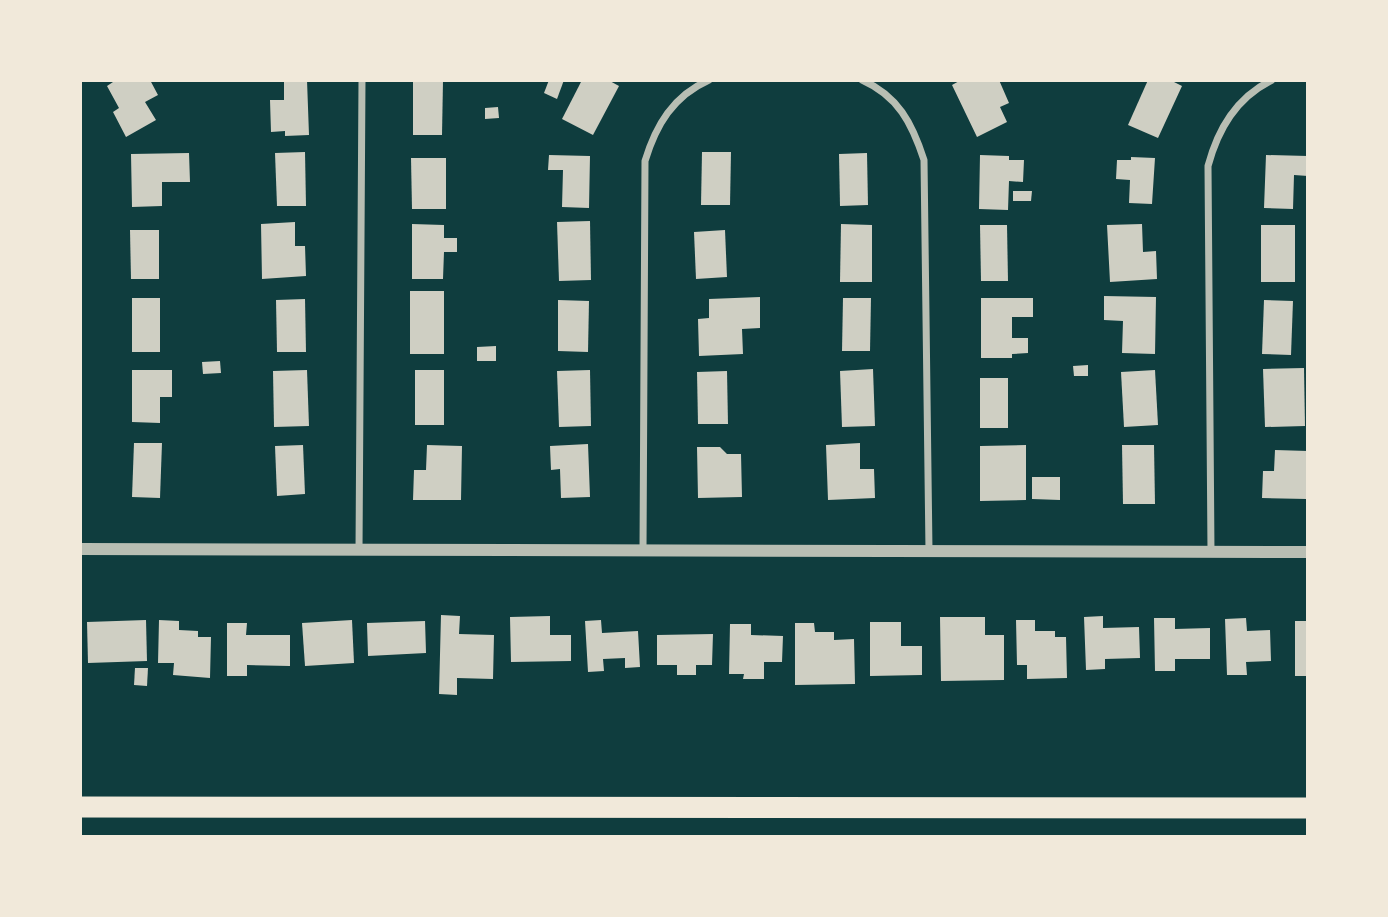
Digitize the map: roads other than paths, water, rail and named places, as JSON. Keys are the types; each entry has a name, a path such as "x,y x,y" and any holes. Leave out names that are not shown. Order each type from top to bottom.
{"highway":[{"path":"80,807 1307,808"}],"street":[{"path":"359,552 362,80"},
{"path":"643,552 645,161 654,132 668,110 694,87 709,80"},
{"path":"862,80 898,104 914,127 924,160 929,552"},
{"path":"1211,552 1208,166 1215,138 1235,108 1257,88 1272,80"},
{"path":"80,550 1307,552"}]}
